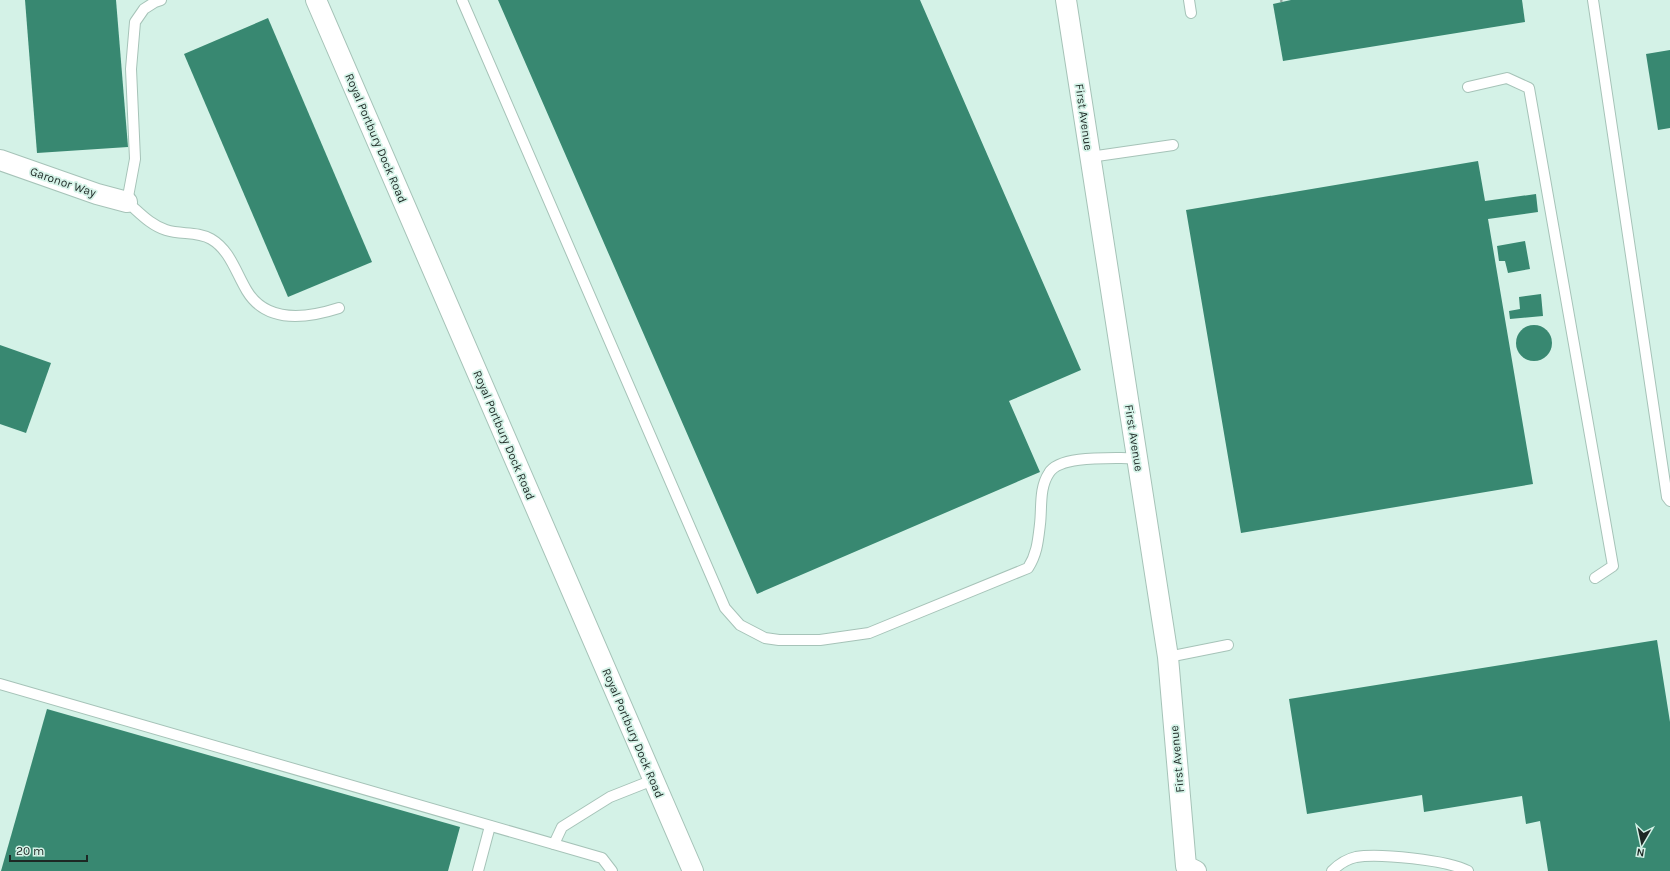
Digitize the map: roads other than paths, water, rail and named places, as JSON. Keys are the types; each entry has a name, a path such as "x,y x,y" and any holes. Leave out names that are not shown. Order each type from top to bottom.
{"street":[{"name":"Royal Portbury Dock Road","path":"316,0 692,871"},
{"name":"First Avenue","path":"1066,0 1168,657 1186,866 1196,871"},
{"name":"Garonor Way","path":"0,160 96,194 127,202"}],"lane":[{"path":"161,0 154,2 144,9 135,22 131,69 135,159 127,202 141,216 166,230 196,234 210,239 219,245 231,260 247,292 256,302 273,313 287,316 306,317 339,308"},
{"path":"462,0 725,608 740,625 765,638 794,642 869,634 1028,568 1037,550 1042,492 1048,474 1054,466 1074,460 1137,458"},
{"path":"1189,0 1191,12"},
{"path":"1592,0 1667,497 1670,501"},
{"path":"1468,87 1507,78 1529,88 1613,566 1594,578"},
{"path":"1090,158 1173,145"},
{"path":"1168,657 1228,645"},
{"path":"0,684 602,858 612,871"},
{"path":"554,844 562,827 610,797 653,780"},
{"path":"478,871 490,826"},
{"path":"1332,871 1338,865 1354,857 1376,855 1435,862 1468,871"}]}
